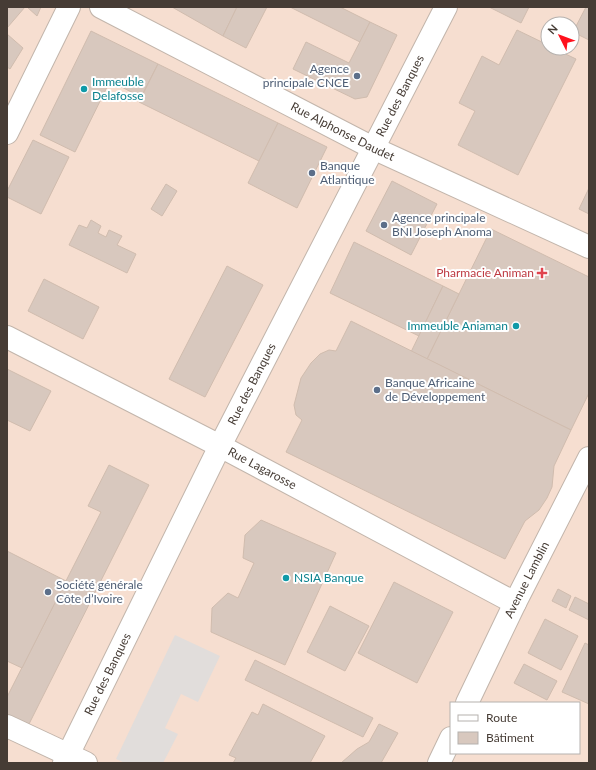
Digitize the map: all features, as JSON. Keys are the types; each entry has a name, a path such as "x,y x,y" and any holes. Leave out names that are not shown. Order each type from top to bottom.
{"street":[{"path":"7,133 69,7"},
{"name":"Rue Alphonse Daudet","path":"101,7 373,148 589,247"},
{"name":"Rue des Banques","path":"72,760 220,446 446,7"},
{"name":"Rue Lagarosse","path":"7,337 220,446 515,603"},
{"name":"Avenue Lamblin","path":"467,702 515,603 589,458"},
{"path":"7,726 72,760"},
{"path":"439,763 450,740"}],"shaded area":[{"path":"7,7 589,7 589,763 7,763"},
{"path":"175,635 220,656 198,702 181,694 165,728 178,734 163,763 125,763 116,759"}],"building":[{"path":"7,7 25,7 7,28"},
{"path":"27,7 41,7 37,16"},
{"path":"172,7 237,7 223,36"},
{"path":"237,7 267,7 246,48 223,36"},
{"path":"290,7 340,7 370,22 360,42"},
{"path":"489,7 529,7 521,23"},
{"path":"586,7 589,7 589,40 580,36 580,19"},
{"path":"370,22 397,35 367,97 355,99 293,69 306,42 349,63"},
{"path":"517,30 540,41 540,56 570,56 576,59 518,175 458,145 475,111 459,103 482,56 499,65"},
{"name":"Immeuble Delafosse","path":"91,31 158,64 141,97 110,81 75,152 40,135"},
{"path":"7,34 23,48 10,69 7,67"},
{"path":"158,64 278,123 259,161 139,102"},
{"path":"278,123 327,147 297,208 248,183"},
{"path":"33,140 69,157 41,214 7,197 7,191"},
{"path":"392,181 437,204 411,255 366,231"},
{"path":"166,184 177,191 162,216 151,209"},
{"path":"589,188 589,214 579,209"},
{"path":"91,220 101,226 98,233 106,237 109,230 122,236 117,245 136,254 127,273 69,245 79,225 87,228"},
{"name":"Immeuble Aniaman","path":"491,229 589,277 589,393 571,430 427,359"},
{"path":"354,242 443,286 419,336 330,293"},
{"path":"227,266 263,285 205,397 169,379"},
{"path":"44,279 99,307 83,339 28,311"},
{"path":"443,286 459,294 427,359 411,352"},
{"path":"351,321 571,430 554,466 552,487 547,498 539,510 525,521 505,559 286,452 302,420 296,415 294,405 301,378 311,363 320,354 329,350 336,351"},
{"path":"7,369 51,391 30,431 7,420"},
{"path":"109,465 149,485 27,728 7,718 7,697 101,512 88,506"},
{"name":"NSIA Banque","path":"261,520 336,553 285,665 211,632 212,608 228,593 238,598 254,563 243,558 245,535"},
{"path":"7,551 66,581 22,668 7,661"},
{"path":"394,582 453,612 417,683 358,653"},
{"path":"558,589 571,596 566,608 552,601"},
{"path":"575,597 589,604 589,620 569,610"},
{"path":"330,606 369,626 345,671 307,652"},
{"path":"545,619 578,636 561,670 528,653"},
{"path":"585,643 589,645 589,704 562,692"},
{"path":"255,660 373,718 363,737 245,680"},
{"path":"524,664 557,681 547,700 514,683"},
{"path":"263,704 325,736 310,763 233,763 236,758 229,755 252,712 258,715"},
{"path":"379,724 398,733 381,763 341,763 357,749 369,742"}],"place":[{"name":"Agence principale CNCE","path":"357,76"},
{"name":"Immeuble Delafosse","path":"84,89"},
{"name":"Banque Atlantique","path":"312,173"},
{"name":"Agence principale BNI Joseph Anoma","path":"384,225"},
{"name":"Pharmacie Animan","path":"542,273"},
{"name":"Immeuble Aniaman","path":"516,326"},
{"name":"Banque Africaine de Développement","path":"377,390"},
{"name":"NSIA Banque","path":"286,578"},
{"name":"Société générale Côte d’Ivoire","path":"48,592"}]}
